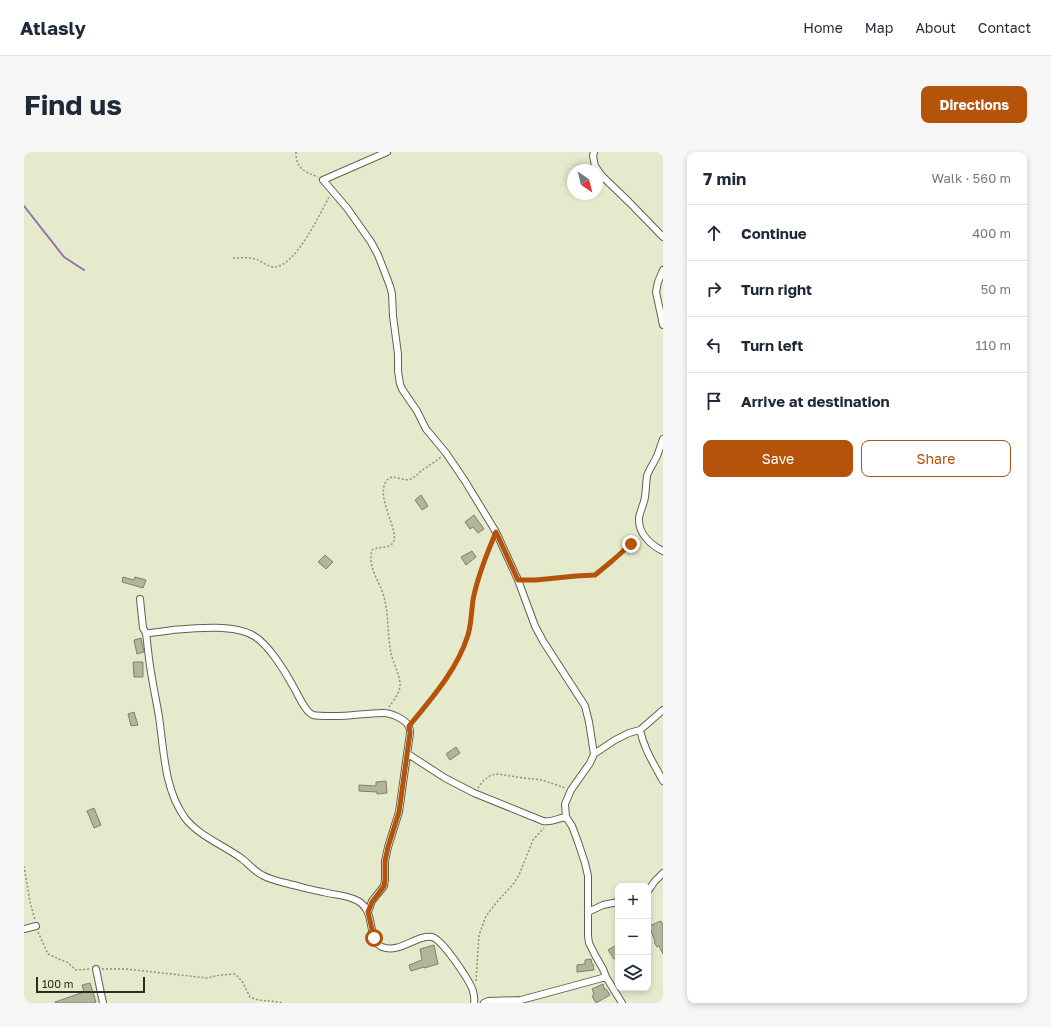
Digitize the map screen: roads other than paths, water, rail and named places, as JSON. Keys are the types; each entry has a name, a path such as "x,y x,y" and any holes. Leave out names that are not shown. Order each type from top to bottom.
{"street":[{"path":"386,152 323,180 359,224 378,255 392,294 398,354 398,371 402,390 417,410 426,429 446,453 465,481 496,532 518,580 535,626 585,706 594,754"},
{"path":"594,152 593,156 595,166 602,176 630,202 663,237"},
{"path":"663,270 656,292 663,325"},
{"path":"663,439 647,477 645,498 639,519 643,534 647,540 663,551"},
{"path":"140,599 143,628 146,633 168,779 172,794 184,817 190,824 219,845 241,858 260,875 284,883 352,898 360,902 368,912 374,938 377,944 385,948 397,948 422,938 435,938 446,948 458,964 473,990 474,1003"},
{"path":"146,633 208,628 224,628 247,632 261,641 269,649 292,683 307,711 313,715 340,716 385,713 404,720 409,726 410,733 408,754 399,812 385,861 384,886 372,902 368,912"},
{"path":"622,1003 606,977 589,943 588,876 572,826 566,817 565,804 571,790 590,763 594,754 615,740 629,733 640,730 663,710"},
{"path":"640,730 648,754 663,781"},
{"path":"408,754 445,778 474,793 544,821 549,822 566,817"},
{"path":"651,887 663,873"},
{"path":"588,912 602,905 615,903"},
{"path":"24,929 36,926"},
{"path":"96,969 103,1003"},
{"path":"484,1003 526,999 606,977"}],"waterway":[{"path":"24,206 64,257 84,270"}]}
